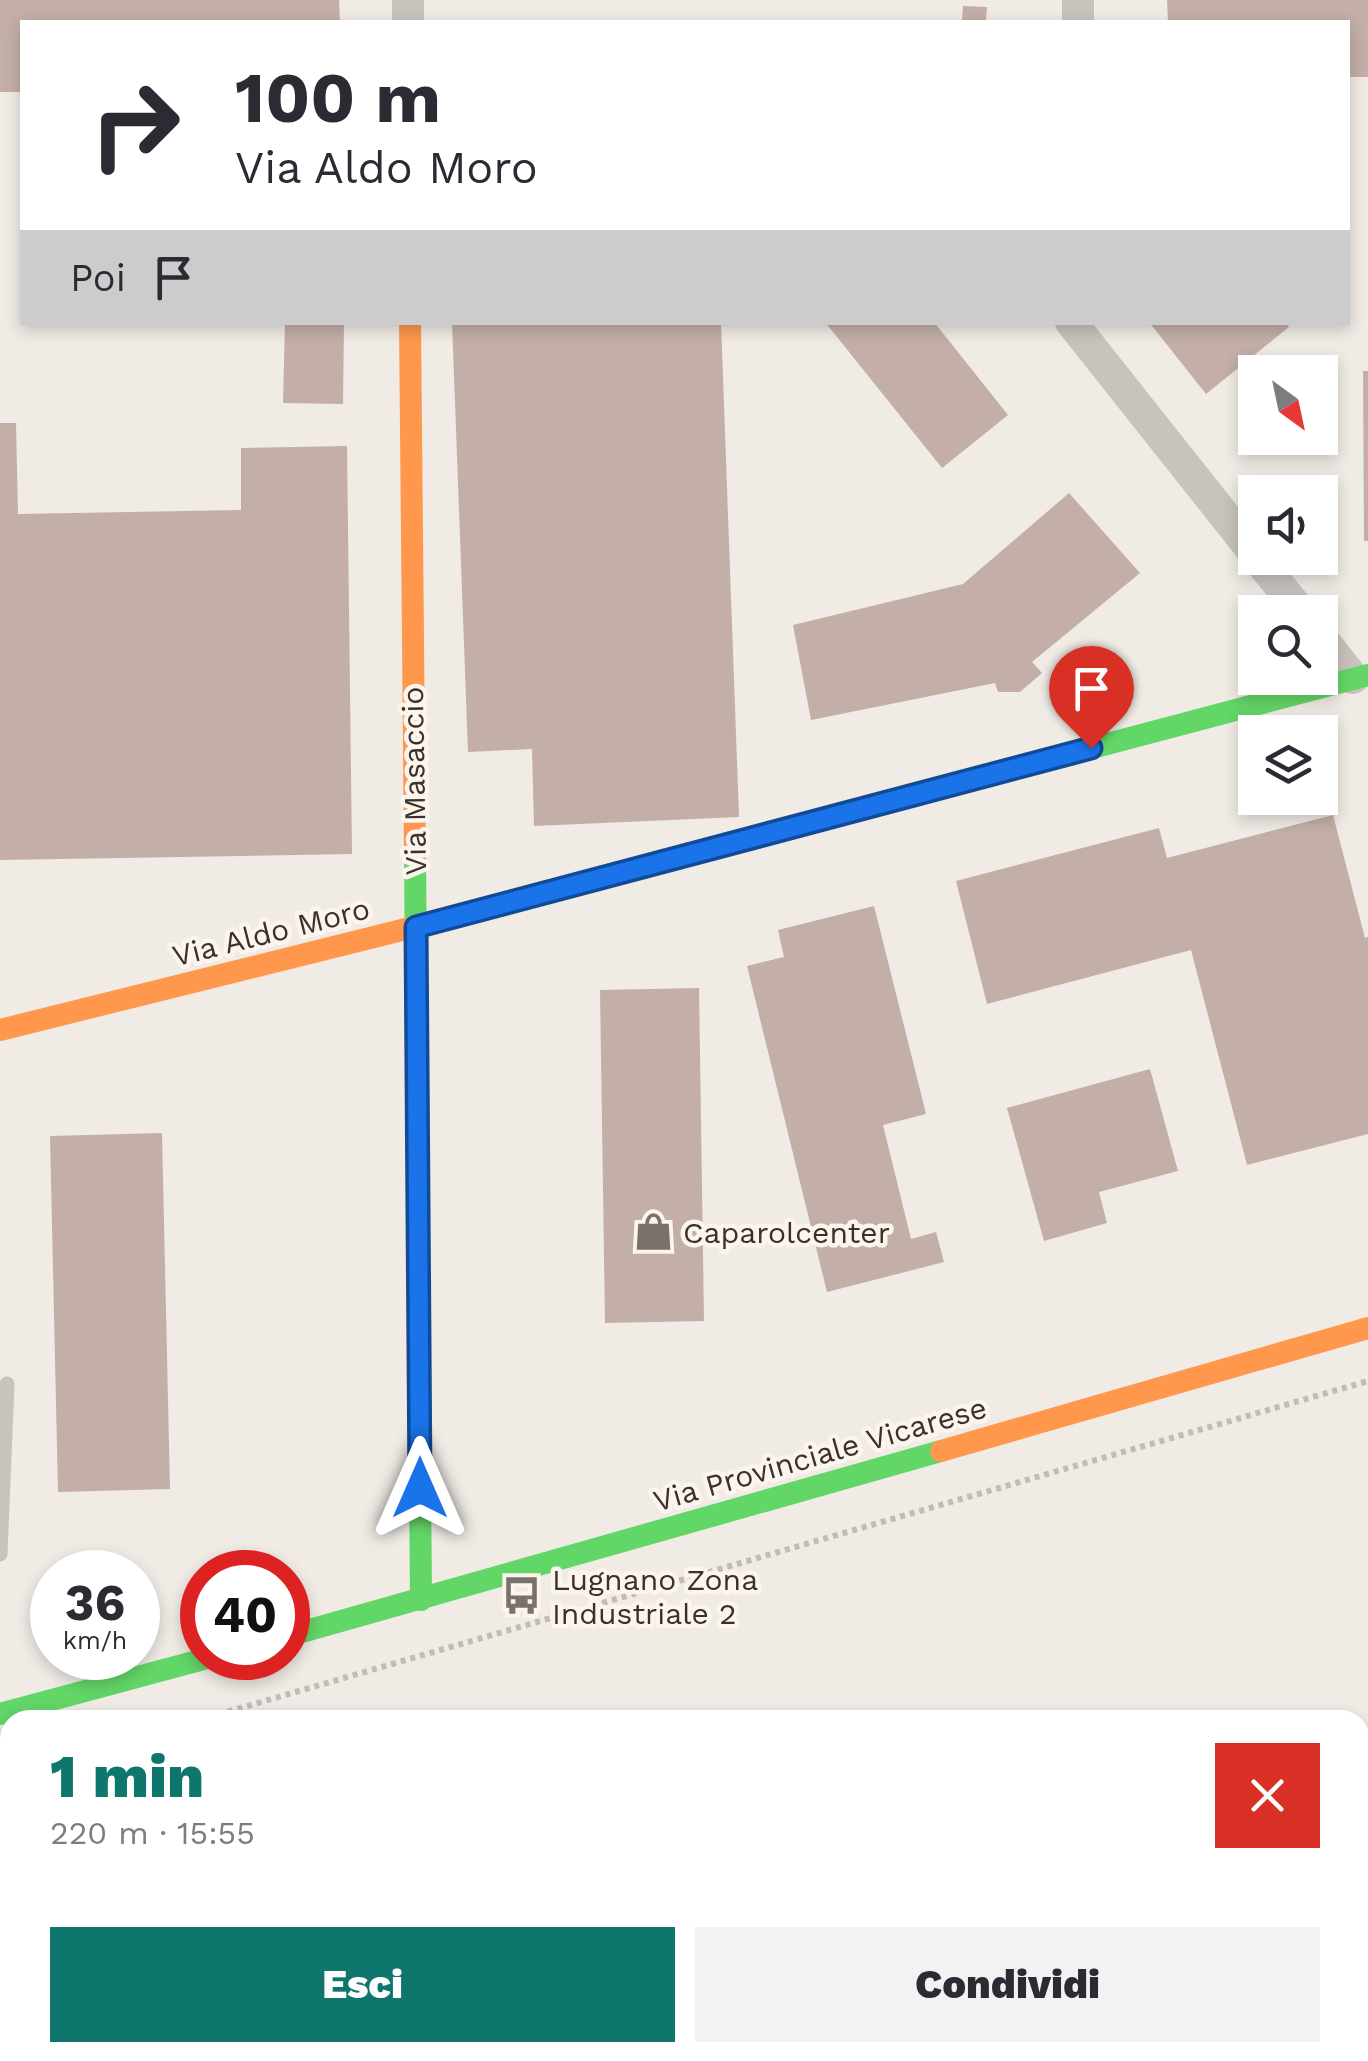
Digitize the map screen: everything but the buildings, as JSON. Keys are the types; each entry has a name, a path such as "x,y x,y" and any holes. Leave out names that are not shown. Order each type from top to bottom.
{"street":[{"name":"Via Masaccio","path":"410,325 421,1600"},
{"path":"1073,325 1238,533"},
{"path":"1271,575 1287,595"},
{"path":"1338,654 1361,676"},
{"name":"Via Aldo Moro","path":"0,1030 416,927 1361,676"},
{"name":"Via Provinciale Vicarese","path":"310,1630 1368,1328"},
{"path":"15,1710 180,1666"}],"lane":[{"path":"0,1554 7,1384"}],"path":[{"path":"234,1710 1368,1382"}],"traffic: fast":[{"path":"430,923 1368,675"},
{"path":"415,854 421,1600"},
{"path":"310,1630 941,1451"},
{"path":"15,1710 180,1666"}],"traffic: slow":[{"path":"410,325 415,854"},
{"path":"0,1030 430,923"},
{"path":"941,1451 1368,1328"}],"place":[{"name":"Caparolcenter","path":"653,1232"},
{"name":"Lugnano Zona Industriale 2","path":"522,1596"}],"route":[{"path":"420,1488 416,927 1091,748"}]}
